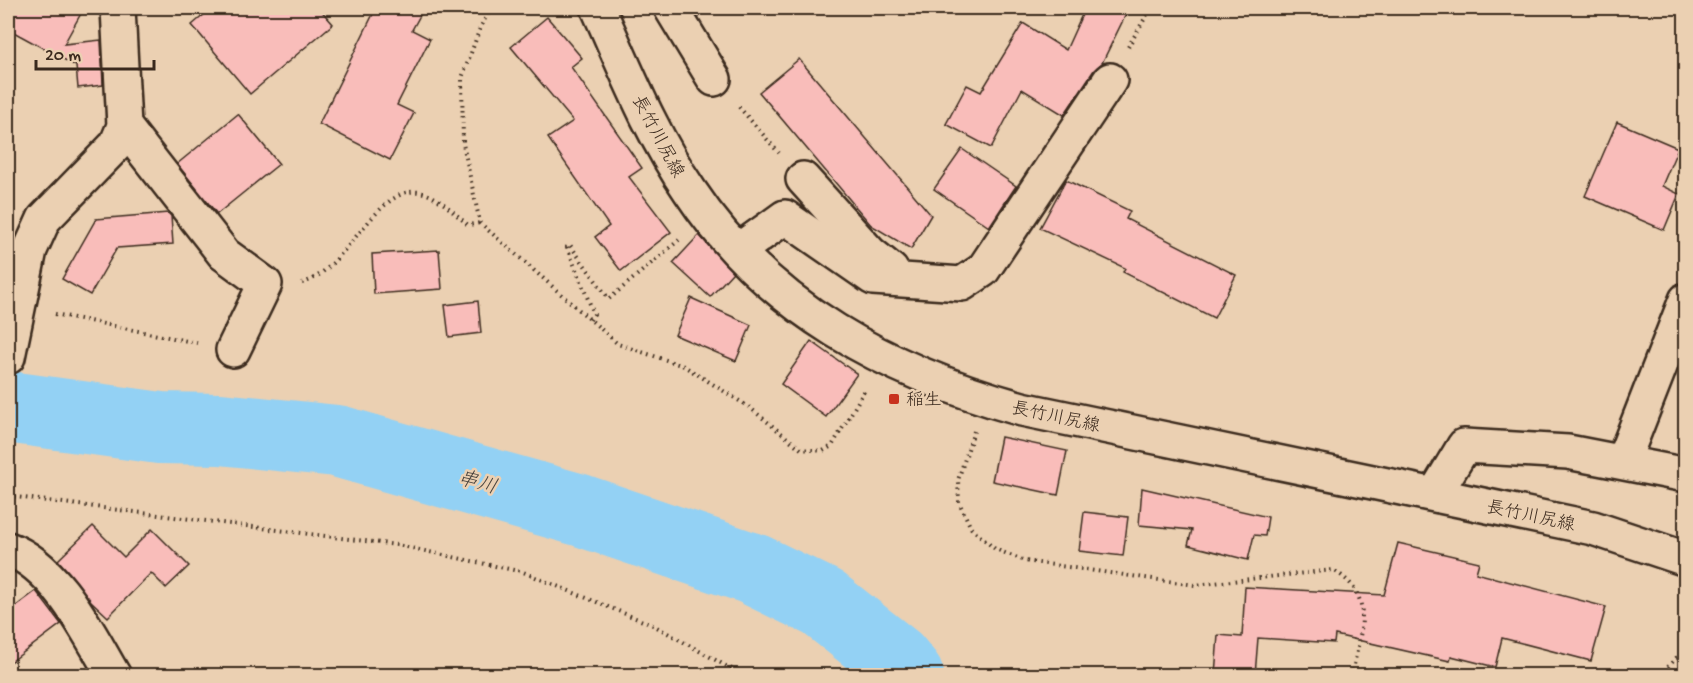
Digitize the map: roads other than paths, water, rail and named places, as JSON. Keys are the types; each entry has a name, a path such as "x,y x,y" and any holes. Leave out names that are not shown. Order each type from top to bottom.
{"street":[{"path":"8,357 30,250 44,219 116,145 124,126 118,8"},
{"name":"長竹川尻線","path":"598,8 644,112 689,190 707,216 795,303 844,337 883,359 947,387 1022,409 1593,528 1686,559"},
{"path":"671,8 714,79"},
{"path":"739,250 785,217 873,278 962,284 983,270 1110,80"},
{"path":"124,126 224,254 265,284 233,350"},
{"path":"802,179 870,253 901,279"},
{"path":"1623,461 1686,300"},
{"path":"1436,494 1464,446 1568,452 1686,475"},
{"path":"8,549 17,552 42,571 70,602 114,675"}],"waterway":[{"name":"串川","path":"8,407 160,428 220,429 337,441 580,510 753,569 823,603 895,660 908,676"}],"place":[{"name":"稲生","path":"894,399"}]}
